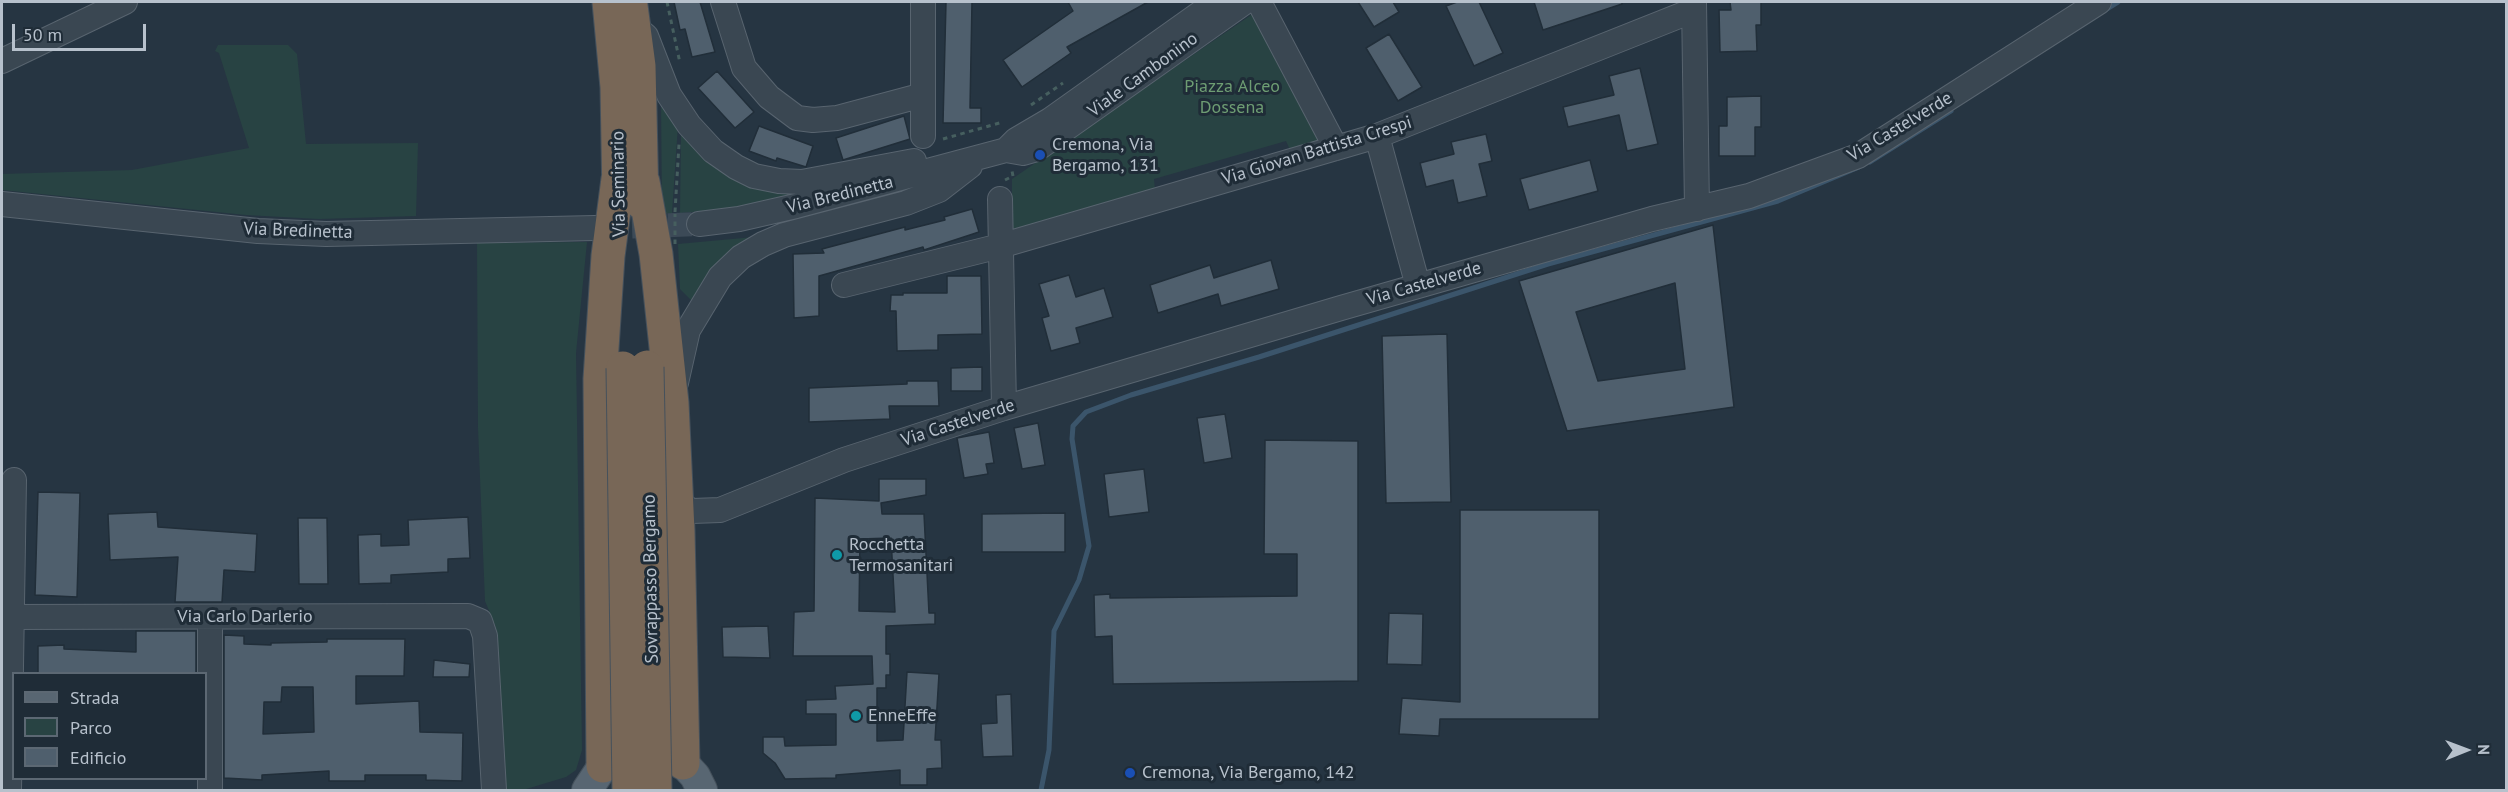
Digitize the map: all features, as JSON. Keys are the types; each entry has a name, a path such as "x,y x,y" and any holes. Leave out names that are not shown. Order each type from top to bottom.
{"highway":[{"name":"Via Seminario","path":"609,2 617,87 642,259 635,367"},
{"name":"Via Seminario","path":"630,180 639,66 632,14"},
{"path":"630,180 656,254 672,403 679,544 682,763"},
{"path":"595,778 602,670 600,379 608,256 630,180"},
{"name":"Sovrappasso Bergamo","path":"629,790 635,367"},
{"name":"Sovrappasso Bergamo","path":"635,367 655,790"},
{"path":"602,670 610,682 635,690 661,685 681,666"}],"main road":[{"path":"595,778 617,756 634,751 651,750 668,754 682,763 695,776 702,790"}],"street":[{"path":"2,61 125,2"},
{"path":"723,2 744,68 769,97 797,118 813,120 837,118 923,95"},
{"path":"923,2 923,95 928,138"},
{"name":"Viale Cambonino","path":"980,159 1006,150 1016,140 1050,120 1216,2"},
{"name":"Viale Cambonino","path":"1006,150 1023,153 1037,149 1245,2"},
{"path":"1260,2 1335,148"},
{"name":"Via Castelverde","path":"679,544 720,510 844,460 1004,408 1418,286 1749,196 1858,156 2099,2"},
{"path":"1694,6 1697,209"},
{"name":"Via Giovan Battista Crespi","path":"844,285 1000,246 1377,136 1694,6"},
{"path":"632,14 646,36 669,95 689,125 713,151 754,176 778,182 820,180 933,158 980,159"},
{"path":"1377,136 1418,286"},
{"path":"672,403 688,330 720,277 741,257 784,235 906,203 939,190 980,159"},
{"name":"Via Bredinetta","path":"699,224 739,219 796,206 980,159"},
{"path":"1000,199 1004,408"},
{"name":"Via Bredinetta","path":"2,204 258,231 326,234 595,228"},
{"path":"9,790 6,705 7,618 14,480"},
{"name":"Via Castelverde","path":"677,503 692,511 720,510"},
{"name":"Via Carlo Darlerio","path":"7,618 468,616 480,621 485,636 494,790"},
{"path":"210,617 210,790"}],"path":[{"path":"1022,112 1068,79"},
{"path":"928,138 1006,120"},
{"path":"675,244 679,134 689,125"}],"green space":[{"name":"Piazza Alceo Dossena","path":"1254,13 1321,141 1290,150 1286,141 1154,179 1155,190 1012,234 1012,179"},
{"path":"218,45 288,45 297,54 306,144 418,143 416,216 319,219 246,215 2,190 2,174 132,170 249,148 219,53 215,51"},
{"path":"661,102 678,125 672,213 662,214"},
{"path":"684,134 809,193 729,209 680,213 681,135"},
{"path":"754,237 692,301 680,289 678,244"},
{"path":"587,242 576,353 582,750 576,770 566,777 523,790 506,790 495,625 485,601 478,428 477,243"}],"building":[{"path":"674,2 700,2 715,52 692,57 685,29 680,30"},
{"path":"946,2 972,2 970,108 981,108 981,123 943,123"},
{"path":"1068,2 1148,2 1067,47 1071,53 1022,87 1003,60 1073,11"},
{"path":"1358,2 1393,2 1399,12 1374,27"},
{"path":"1457,2 1479,2 1503,53 1474,66 1446,6"},
{"path":"1534,2 1622,2 1622,4 1543,30"},
{"path":"1730,2 1761,2 1761,25 1756,25 1757,51 1720,52 1719,10 1731,10"},
{"path":"1389,34 1422,87 1398,101 1366,48"},
{"path":"1640,68 1658,144 1627,151 1619,115 1568,127 1563,107 1614,95 1609,76"},
{"path":"717,71 754,112 735,128 698,88"},
{"path":"1761,96 1761,127 1755,127 1755,156 1719,156 1719,126 1727,126 1727,97"},
{"path":"904,116 910,139 843,160 836,138"},
{"path":"759,126 813,146 806,167 777,158 776,161 749,151"},
{"path":"1486,134 1492,161 1479,164 1487,196 1458,203 1453,180 1426,187 1420,163 1454,154 1451,142"},
{"path":"1590,160 1598,191 1529,210 1520,179"},
{"path":"972,209 979,232 924,250 923,247 819,276 819,316 794,318 793,254 824,253 822,249 905,227 905,230 945,220 944,217"},
{"path":"1713,225 1734,407 1567,431 1519,281","holes":["1675,283 1685,369 1598,381 1576,312"]},
{"path":"1271,260 1279,289 1221,306 1218,294 1158,313 1150,285 1210,265 1214,278"},
{"path":"1069,275 1076,297 1104,288 1113,317 1076,328 1080,343 1051,351 1042,318 1049,316 1039,284"},
{"path":"947,276 981,276 982,334 938,335 938,350 897,351 896,311 890,311 891,295 947,293"},
{"path":"1447,334 1451,502 1386,503 1382,336"},
{"path":"982,367 982,391 951,391 951,368"},
{"path":"907,381 938,381 939,406 889,406 890,419 809,422 809,388 907,384"},
{"path":"1225,414 1232,458 1204,463 1197,418"},
{"path":"1038,423 1045,465 1022,469 1014,428"},
{"path":"989,432 994,463 986,464 988,474 964,478 957,438"},
{"path":"1265,440 1358,441 1358,681 1113,684 1112,636 1095,637 1094,595 1110,594 1110,598 1297,596 1297,554 1264,554"},
{"path":"1144,469 1149,512 1109,517 1104,474"},
{"path":"879,479 926,479 926,495 881,503 882,514 924,514 929,613 935,613 935,624 886,626 886,654 890,654 890,675 886,675 886,688 877,688 877,741 903,740 907,672 939,674 935,740 941,740 942,768 927,769 927,785 900,785 900,770 836,775 836,778 785,779 775,763 763,753 763,737 784,737 785,746 836,745 836,714 806,714 806,700 836,699 835,686 873,684 872,656 793,656 794,612 814,611 815,498 879,501","holes":["891,538 895,612 859,611 860,539"]},
{"path":"38,492 80,493 77,597 35,595"},
{"path":"1460,510 1599,510 1599,719 1440,719 1439,736 1399,734 1402,698 1460,702"},
{"path":"157,512 158,527 257,534 255,572 224,570 222,602 175,602 178,557 110,560 108,514"},
{"path":"1065,513 1065,552 982,552 982,514"},
{"path":"468,517 470,558 448,559 448,572 391,575 391,583 359,584 358,535 381,534 381,546 409,545 408,520"},
{"path":"298,518 327,518 328,584 299,584"},
{"path":"1389,613 1423,614 1422,665 1387,664"},
{"path":"768,626 770,658 723,657 722,627"},
{"path":"136,631 196,631 196,672 38,672 38,646 64,645 64,649 136,652"},
{"path":"224,635 244,636 244,644 271,645 271,643 327,642 327,639 405,639 404,676 356,676 356,704 419,701 420,732 463,733 462,781 426,780 426,775 365,775 365,781 329,781 329,771 262,775 262,780 224,778","holes":["282,687 313,687 314,732 263,734 264,702 281,702"]},
{"path":"434,660 470,664 469,677 433,677"},
{"path":"1011,694 1013,756 983,757 981,724 997,723 996,695"}],"waterway":[{"path":"2105,10 2118,2"},
{"path":"1870,162 1951,111"},
{"path":"1041,790 1049,750 1054,631 1079,580 1089,546 1072,439 1073,426 1086,412 1131,395 1259,357 1548,264 1778,201 1859,167"}],"tunnel":[{"path":"596,228 699,224"}],"place":[{"name":"Cremona, Via Bergamo, 131","path":"1040,155"},
{"name":"Rocchetta Termosanitari","path":"837,555"},
{"name":"EnneEffe","path":"856,716"},
{"name":"Cremona, Via Bergamo, 142","path":"1130,773"}]}
